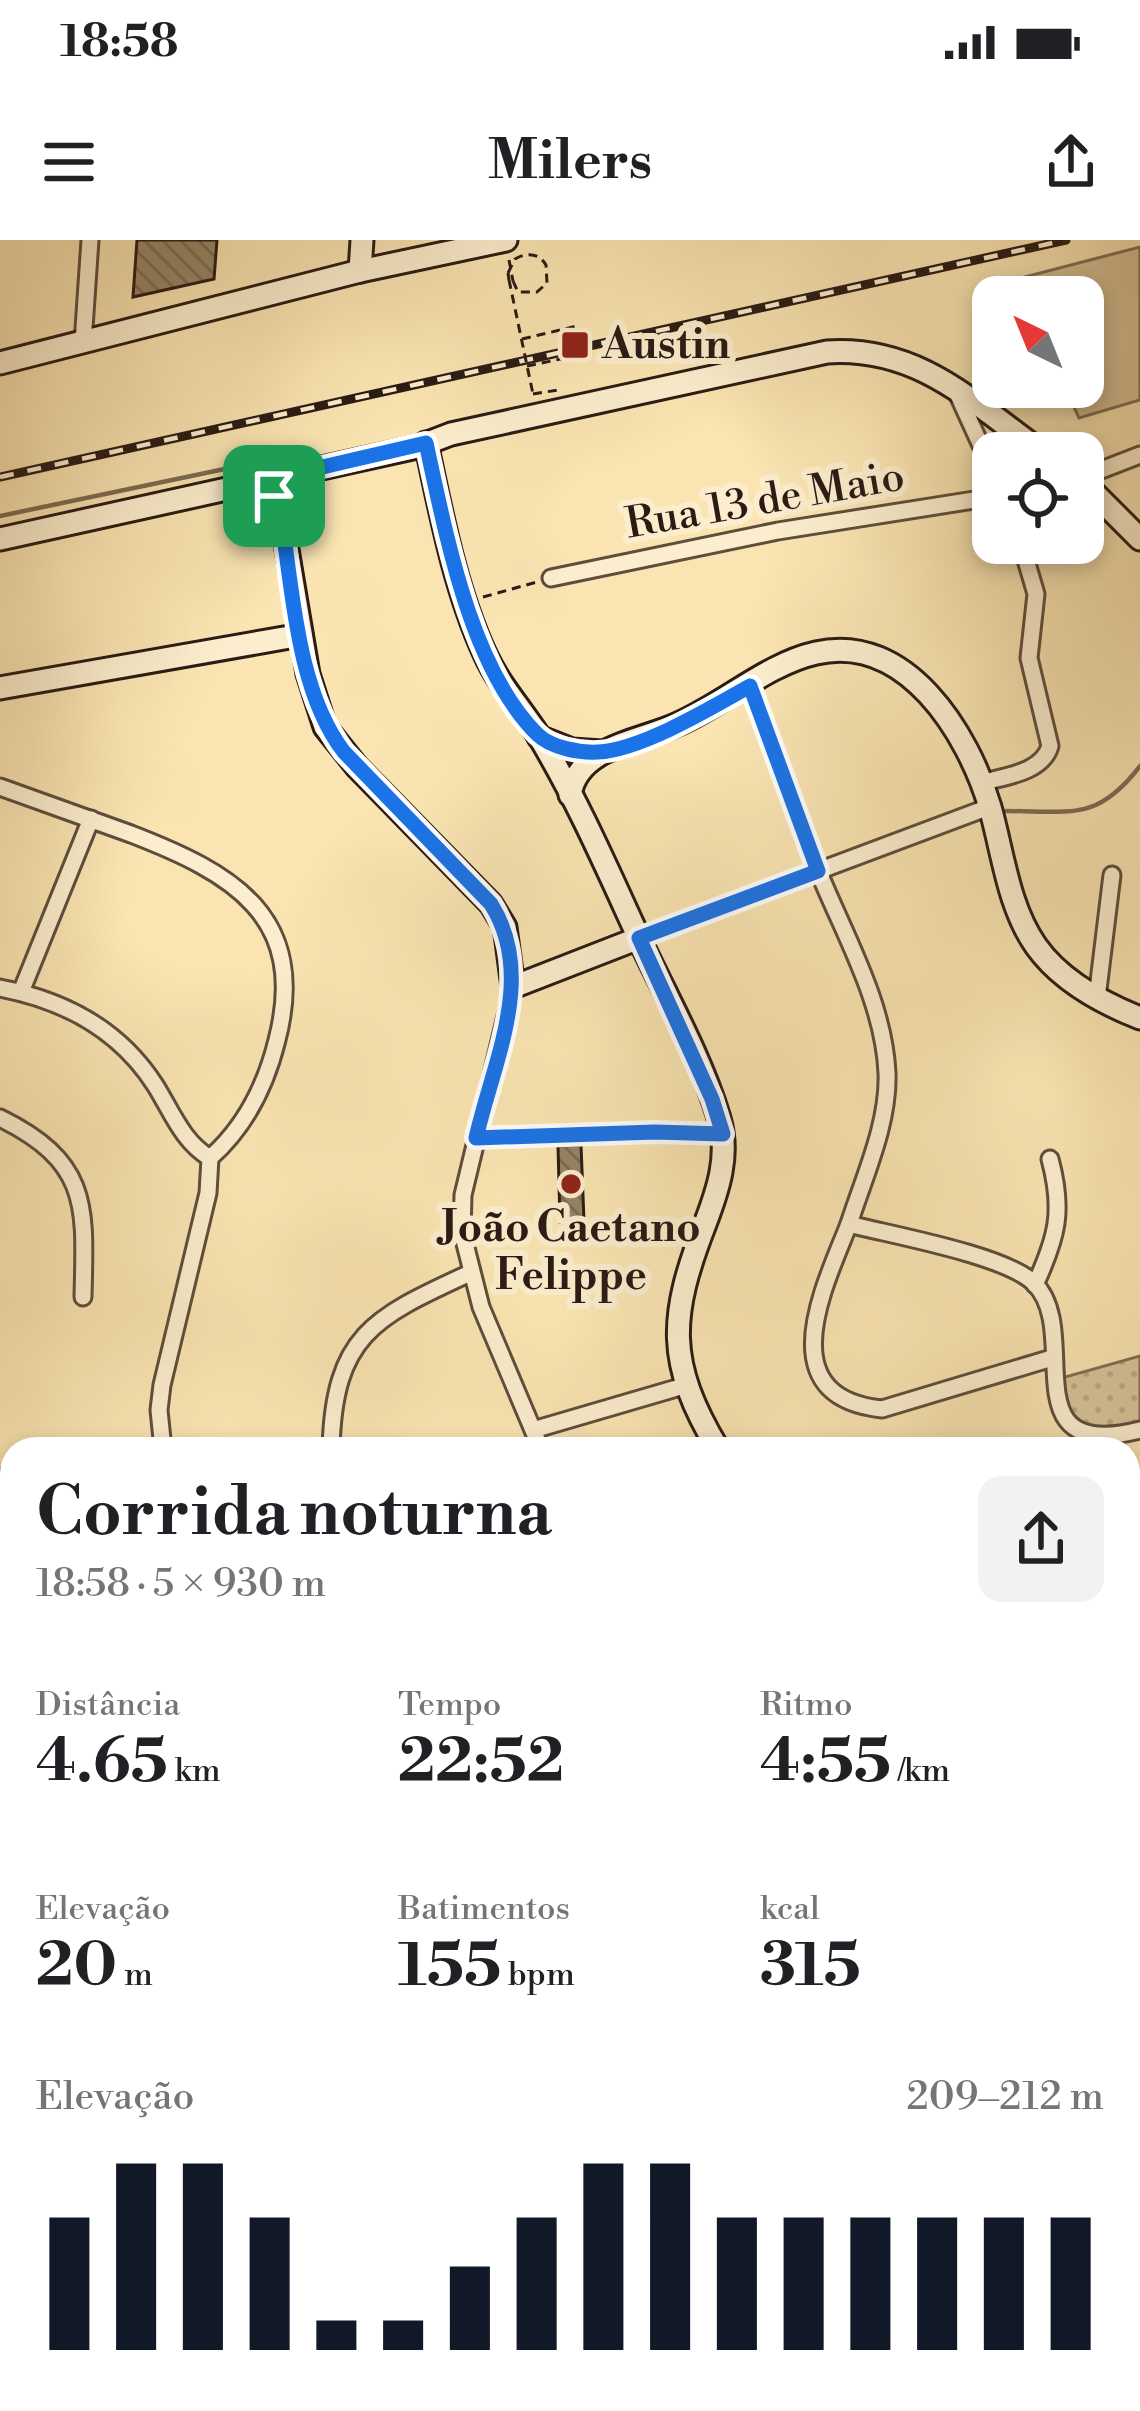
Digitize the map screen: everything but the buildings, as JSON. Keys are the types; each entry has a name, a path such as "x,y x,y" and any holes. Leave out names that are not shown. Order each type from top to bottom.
{"main road":[{"path":"361,271 362,240"},
{"path":"0,364 361,271 505,240"},
{"path":"0,539 827,352 854,350 891,356 919,367 1014,432"},
{"path":"426,443 466,602 486,658 539,737 570,795 712,1099 723,1134 720,1185 678,1312 676,1346 686,1385 712,1437"},
{"path":"298,474 285,486 279,502 301,635 325,727 491,904 505,927 513,987 639,938"},
{"path":"249,484 268,490 279,502"},
{"path":"1104,502 1140,539"},
{"path":"11,687 301,635"},
{"path":"570,795 576,774 602,752 686,721 816,653 849,650 881,657 911,676 959,739 981,783 1008,882 1034,943 1097,998 1140,1018"},
{"path":"539,737 572,750 602,752"}],"street":[{"path":"83,343 90,240"},
{"path":"955,390 974,432"},
{"path":"1104,471 1140,455"},
{"name":"Rua 13 de Maio","path":"551,578 778,531 972,500"},
{"path":"981,783 1032,768 1048,755 1029,658 1036,594 1027,564"},
{"path":"750,686 873,1003 888,1077 882,1117 849,1224 814,1311 816,1358 836,1396 857,1407 882,1409 1052,1358"},
{"path":"0,699 11,687"},
{"path":"0,787 194,858 254,905 280,952 285,998 274,1052 250,1111 210,1159 208,1193 161,1385 163,1437"},
{"path":"639,938 989,807"},
{"path":"21,992 91,819"},
{"path":"1097,998 1112,875"},
{"path":"513,987 462,1210 470,1273 536,1437"},
{"path":"0,988 64,1006 108,1033 152,1081 186,1138 210,1159"},
{"path":"0,1118 35,1139 73,1179 83,1207 83,1297"},
{"path":"476,1138 723,1134"},
{"path":"1036,1285 1057,1230 1060,1208 1050,1160"},
{"path":"849,1224 988,1262 1022,1274 1036,1285 1050,1317 1061,1406 1075,1428 1096,1437"},
{"path":"331,1437 332,1407 340,1377 371,1326 395,1308 470,1273"},
{"path":"533,1430 686,1385"},
{"path":"1103,1437 1140,1430"}],"path":[{"path":"505,240 513,281 518,292 537,292 547,283 546,265 538,256 526,254 515,259 509,269 533,394"},
{"path":"522,338 577,326"},
{"path":"527,366 580,355"},
{"path":"466,602 520,586"}],"green space":[{"path":"1140,247 1140,400 1079,418 1074,408 1104,408 1104,276 1029,276"},
{"path":"1140,1356 1140,1437 1070,1437 1058,1379"}],"waterway":[{"path":"0,516 239,466"},
{"path":"1006,811 1066,812 1096,805 1140,766"}],"railway":[{"path":"0,477 1066,240"}],"place":[{"name":"Austin","path":"575,345"},
{"name":"João Caetano Felippe","path":"571,1184"}],"route":[{"path":"426,443 466,602 486,658 539,737 557,745 602,752 657,734 750,686 818,871 639,938 712,1099 723,1134 476,1138 513,987 505,927 491,904 325,727 308,674 279,502 274,496 249,484 426,443"}]}
